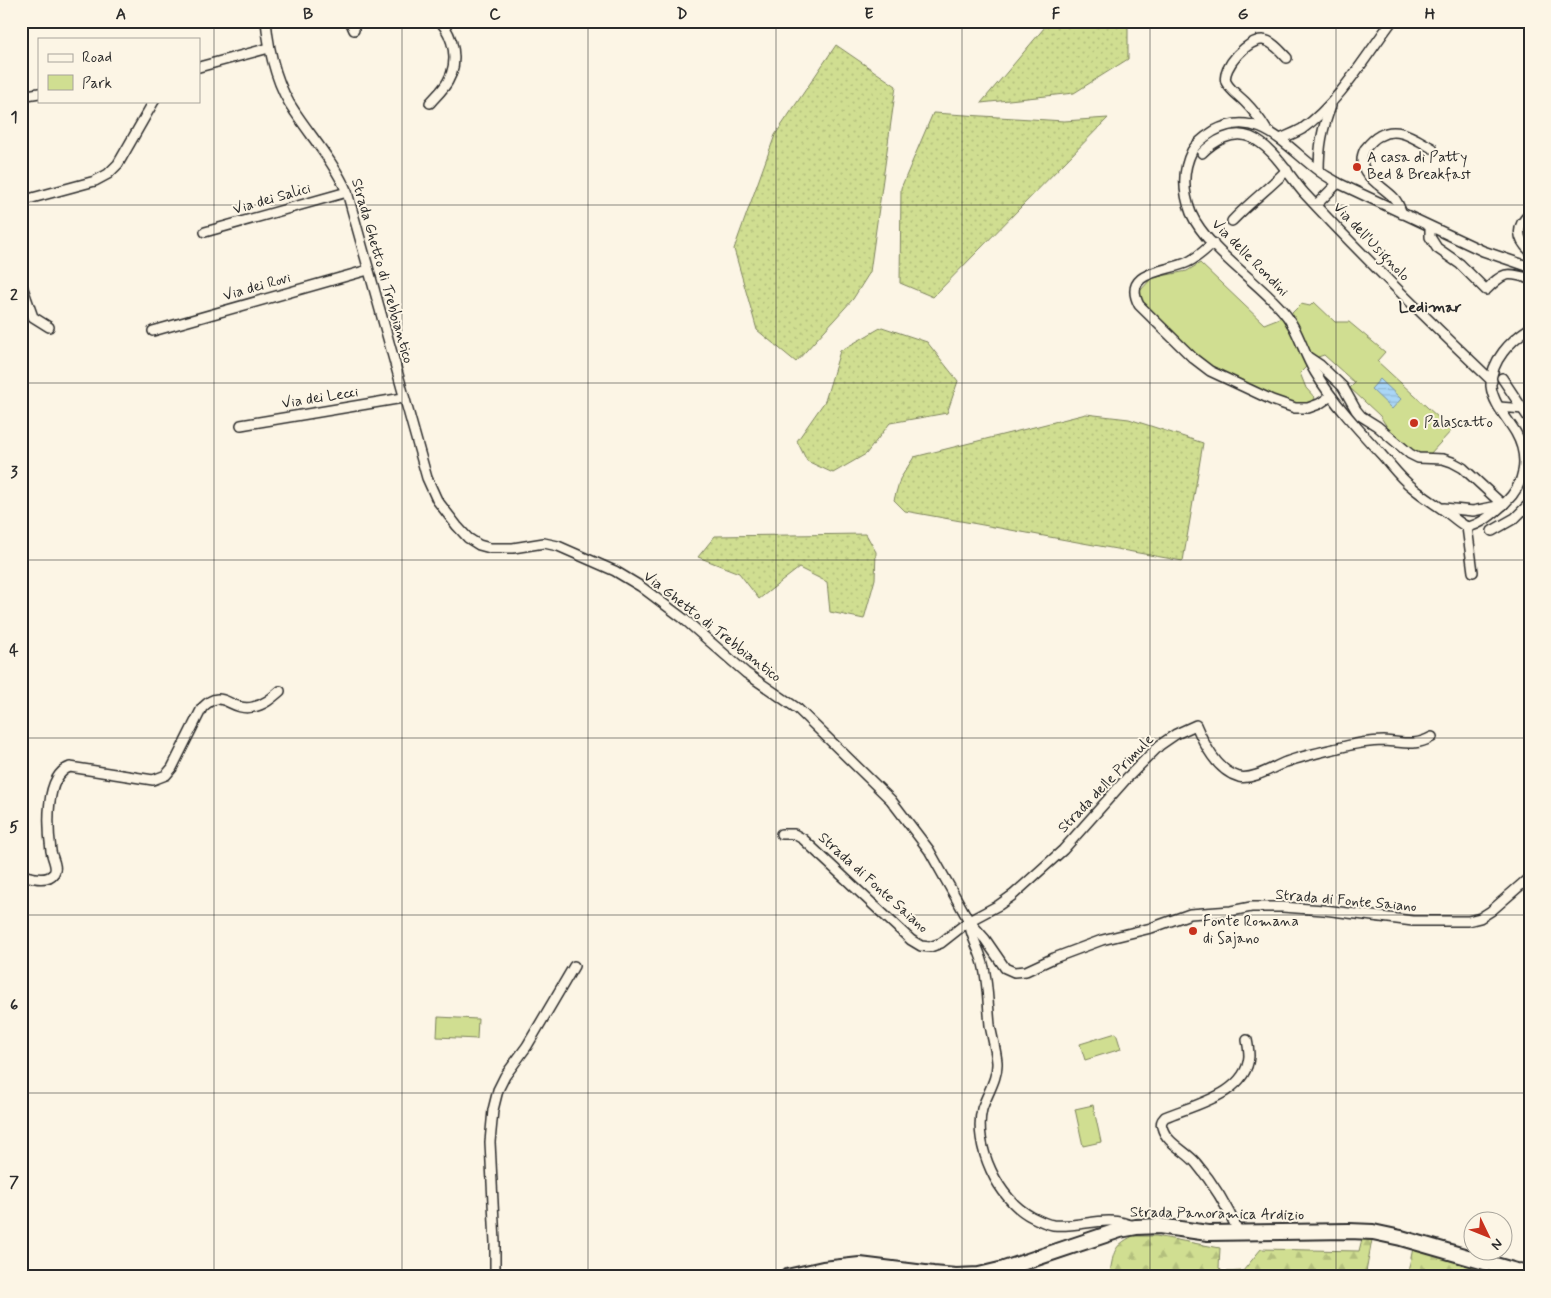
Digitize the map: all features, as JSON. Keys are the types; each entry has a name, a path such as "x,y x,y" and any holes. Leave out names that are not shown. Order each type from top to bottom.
{"main road":[{"name":"Strada Panoramica Ardizio","path":"787,1277 823,1269 860,1266 956,1276 979,1275 1004,1269 1101,1236 1136,1227 1159,1226 1208,1233 1373,1232 1401,1238 1516,1271 1530,1272"}],"street":[{"name":"Strada Ghetto di Trebbiantico","path":"266,21 269,48 279,82 294,110 338,172 347,192 403,398"},
{"path":"430,103 447,84 452,75 454,58 452,39 440,21"},
{"path":"1280,139 1300,130 1317,118 1392,21"},
{"path":"1266,129 1246,103 1230,87 1226,81 1226,73 1229,65 1239,54 1250,43 1257,40 1265,40 1272,43 1287,58"},
{"path":"200,68 269,48"},
{"path":"21,96 38,94"},
{"path":"1318,171 1319,147 1332,101"},
{"path":"21,200 94,182 108,174 118,164 153,102"},
{"name":"Via delle Rondini","path":"1467,527 1410,486 1331,396 1314,370 1300,337 1282,309 1202,231 1192,214 1186,198 1184,178 1187,162 1194,147 1205,136 1219,129 1234,125 1250,125 1266,129 1318,171 1338,183 1483,251 1530,267"},
{"path":"1402,214 1394,198 1365,172 1362,164 1362,155 1375,138 1393,131 1404,133 1432,148"},
{"name":"Via dell'Usignolo","path":"1202,153 1211,144 1235,135 1248,136 1260,142 1287,170 1302,192 1414,306 1492,381"},
{"path":"1232,221 1250,202 1266,191 1287,170"},
{"name":"Via dell'Usignolo","path":"1316,206 1338,183"},
{"name":"Via dei Salici","path":"205,232 347,192"},
{"path":"1530,214 1520,225 1519,232 1520,239 1530,251"},
{"path":"1430,227 1430,237 1437,248 1460,264 1486,290 1500,276 1506,274 1513,273 1530,279"},
{"path":"1213,243 1188,262 1174,268 1154,271 1145,275 1135,289 1134,298 1138,305 1193,358 1210,371 1272,400 1295,408 1308,408 1319,404 1331,396"},
{"name":"Via dei Rovi","path":"153,331 368,270"},
{"path":"21,283 33,318 49,327"},
{"path":"1473,572 1467,527 1479,523 1502,505 1517,489 1522,480 1525,458 1517,434 1499,407 1491,388 1495,367 1502,354 1519,335 1530,328"},
{"path":"1519,335 1530,332"},
{"name":"Via delle Rondini","path":"1308,357 1320,365 1343,387 1361,416 1377,426 1410,454 1418,458 1443,459 1463,468 1502,505"},
{"path":"1502,378 1530,420"},
{"name":"Via dei Lecci","path":"241,425 403,398"},
{"name":"Via Ghetto di Trebbiantico","path":"403,398 427,478 437,500 456,526 468,538 479,545 490,548 513,548 544,543 558,546 615,571 640,586 684,620 746,673 798,709 891,800 929,850 969,921"},
{"path":"1499,407 1524,409"},
{"path":"1492,531 1515,518 1530,503"},
{"name":"Via delle Rondini","path":"1439,507 1473,511 1502,505"},
{"path":"21,875 44,879 55,872 56,867 51,853 48,811 54,784 64,768 70,766 153,780 166,776 172,768 202,708 213,698 219,698 238,706 254,707 266,702 280,691"},
{"name":"Strada delle Primule","path":"969,921 1013,895 1062,850 1127,778 1160,745 1176,734 1196,725 1203,742 1223,767 1233,775 1242,777 1251,776 1287,762 1365,742 1384,741 1414,744 1432,737"},
{"name":"Strada di Fonte Saiano","path":"781,834 794,834 803,839 911,940 921,946 930,947 941,943 969,921 985,939 1005,968 1014,972 1026,971 1102,940 1151,928 1174,918 1190,914 1230,911 1252,907 1324,910 1412,921 1468,921 1480,918 1491,911 1530,877"},
{"path":"969,921 970,934 981,955 985,970 991,1026 998,1063 996,1074 983,1108 980,1124 981,1140 990,1168 1000,1186 1015,1205 1030,1216 1052,1224 1073,1225 1111,1220 1124,1221 1136,1227"},
{"path":"496,1277 496,1243 490,1142 493,1110 498,1090 505,1076 527,1046 574,966"},
{"path":"1239,1233 1230,1212 1204,1174 1194,1161 1171,1142 1162,1128 1161,1122 1165,1116 1215,1097 1233,1086 1244,1073 1247,1066 1249,1055 1247,1040"}],"green space":[{"path":"1050,21 1128,21 1128,59 1074,93 981,103"},
{"path":"836,45 896,86 870,272 853,299 796,362 757,330 734,249 775,135"},
{"path":"933,113 1064,121 1108,118 933,297 900,283 901,188"},
{"path":"1200,263 1264,324 1292,313 1301,304 1310,306 1314,302 1335,322 1349,322 1385,352 1377,361 1452,430 1429,455 1414,451 1389,430 1380,416 1350,388 1355,383 1324,355 1315,358 1300,373 1306,388 1315,398 1312,404 1298,406 1277,400 1206,365 1141,303 1138,293 1152,278 1187,271"},
{"path":"882,327 927,342 958,381 947,413 890,423 866,454 833,473 807,461 797,441 825,401 840,351"},
{"path":"1086,414 1129,419 1203,443 1183,561 905,511 894,500 900,479 914,457"},
{"path":"866,534 876,552 875,579 864,619 830,612 827,582 799,568 759,599 739,573 698,557 715,536"},
{"path":"438,1017 478,1019 477,1039 437,1037"},
{"path":"1116,1033 1121,1049 1085,1060 1080,1044"},
{"path":"1093,1105 1101,1142 1083,1146 1075,1109"},
{"path":"1133,1236 1156,1236 1220,1248 1219,1268 1223,1272 1243,1271 1261,1249 1359,1251 1362,1239 1372,1240 1366,1272 1374,1277 1095,1277 1110,1272 1116,1250 1122,1243"},
{"path":"1413,1248 1486,1270 1486,1277 1407,1277"}],"water":[{"path":"1380,379 1401,399 1392,409 1371,389"}],"place":[{"name":"A casa di Patty Bed & Breakfast","path":"1357,167"},
{"name":"Palascatto","path":"1414,423"},
{"name":"Fonte Romana di Sajano","path":"1193,931"}],"district":[{"name":"Ledimar","path":"1430,307"}]}
